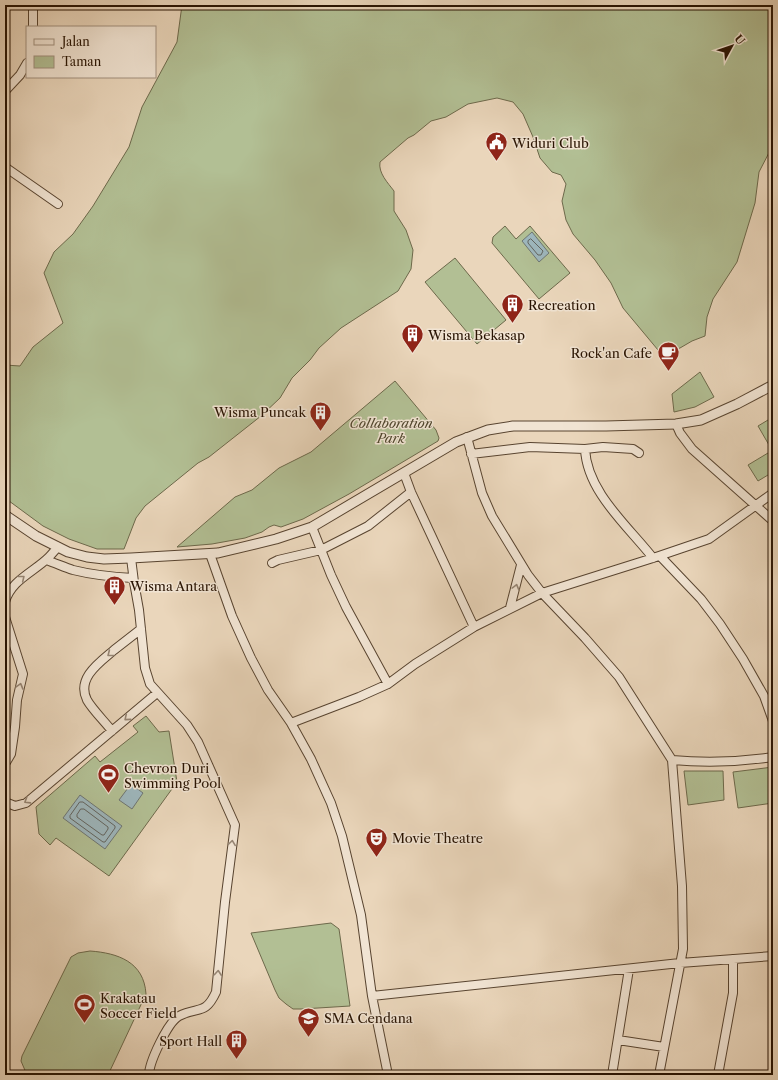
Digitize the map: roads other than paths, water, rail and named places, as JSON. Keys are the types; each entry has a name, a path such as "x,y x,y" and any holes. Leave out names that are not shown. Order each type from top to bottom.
{"street":[{"path":"33,5 33,26"},
{"path":"5,91 20,75 26,65"},
{"path":"5,167 58,204"},
{"path":"5,515 36,536 68,552 87,557 104,559 210,554 276,539 312,527 456,442 488,430 513,426 676,424 701,420 716,414 773,385"},
{"path":"676,424 680,433 692,449 756,505 773,522"},
{"path":"467,438 480,488 492,516 533,584 585,638 619,677 672,760 682,886 683,949 659,1075"},
{"path":"471,454 530,447 585,449 603,447 633,449 639,453"},
{"path":"585,449 586,460 594,481 614,514 700,599 720,624 743,659 764,696 773,721"},
{"path":"404,473 411,492 474,627"},
{"path":"272,563 286,557 321,550 368,526 411,492"},
{"path":"291,724 388,684 427,656 474,627 542,593 709,539 773,493"},
{"path":"312,527 331,575 346,607 388,684"},
{"path":"5,602 7,594 14,585 46,560 58,547"},
{"path":"210,554 232,616 248,651 268,690 291,724 318,774 331,803 342,836 361,915 372,996 388,1075"},
{"path":"131,558 145,668 150,684 187,725 198,742 234,825 216,992 211,1003 205,1008 180,1016 173,1020 153,1058 149,1075"},
{"path":"46,560 81,572 133,578"},
{"path":"510,608 521,565"},
{"path":"5,617 23,674 17,700 16,727 11,754 5,764"},
{"path":"112,731 88,700 85,689 86,682 88,675 95,666 141,629"},
{"path":"5,802 15,806 26,803 157,693"},
{"path":"672,760 727,762 773,757"},
{"path":"372,996 680,963 773,956"},
{"path":"718,1075 732,993 733,959"},
{"path":"612,1075 629,969"},
{"path":"618,1040 664,1046"}],"water":[{"path":"532,232 549,253 539,262 522,241"},
{"path":"131,784 143,793 132,809 119,800"},
{"path":"80,795 122,826 105,849 63,818"}],"place":[{"name":"Widuri Club","path":"496,162"},
{"name":"Recreation","path":"513,324"},
{"name":"Wisma Bekasap","path":"413,354"},
{"name":"Rock'an Cafe","path":"668,372"},
{"name":"Wisma Puncak","path":"321,432"},
{"name":"Wisma Antara","path":"115,606"},
{"name":"Chevron Duri Swimming Pool","path":"109,794"},
{"name":"Movie Theatre","path":"376,858"},
{"name":"Krakatau Soccer Field","path":"85,1024"},
{"name":"SMA Cendana","path":"308,1038"},
{"name":"Sport Hall","path":"237,1060"}],"park label":[{"name":"Collaboration Park","path":"391,430"}]}
